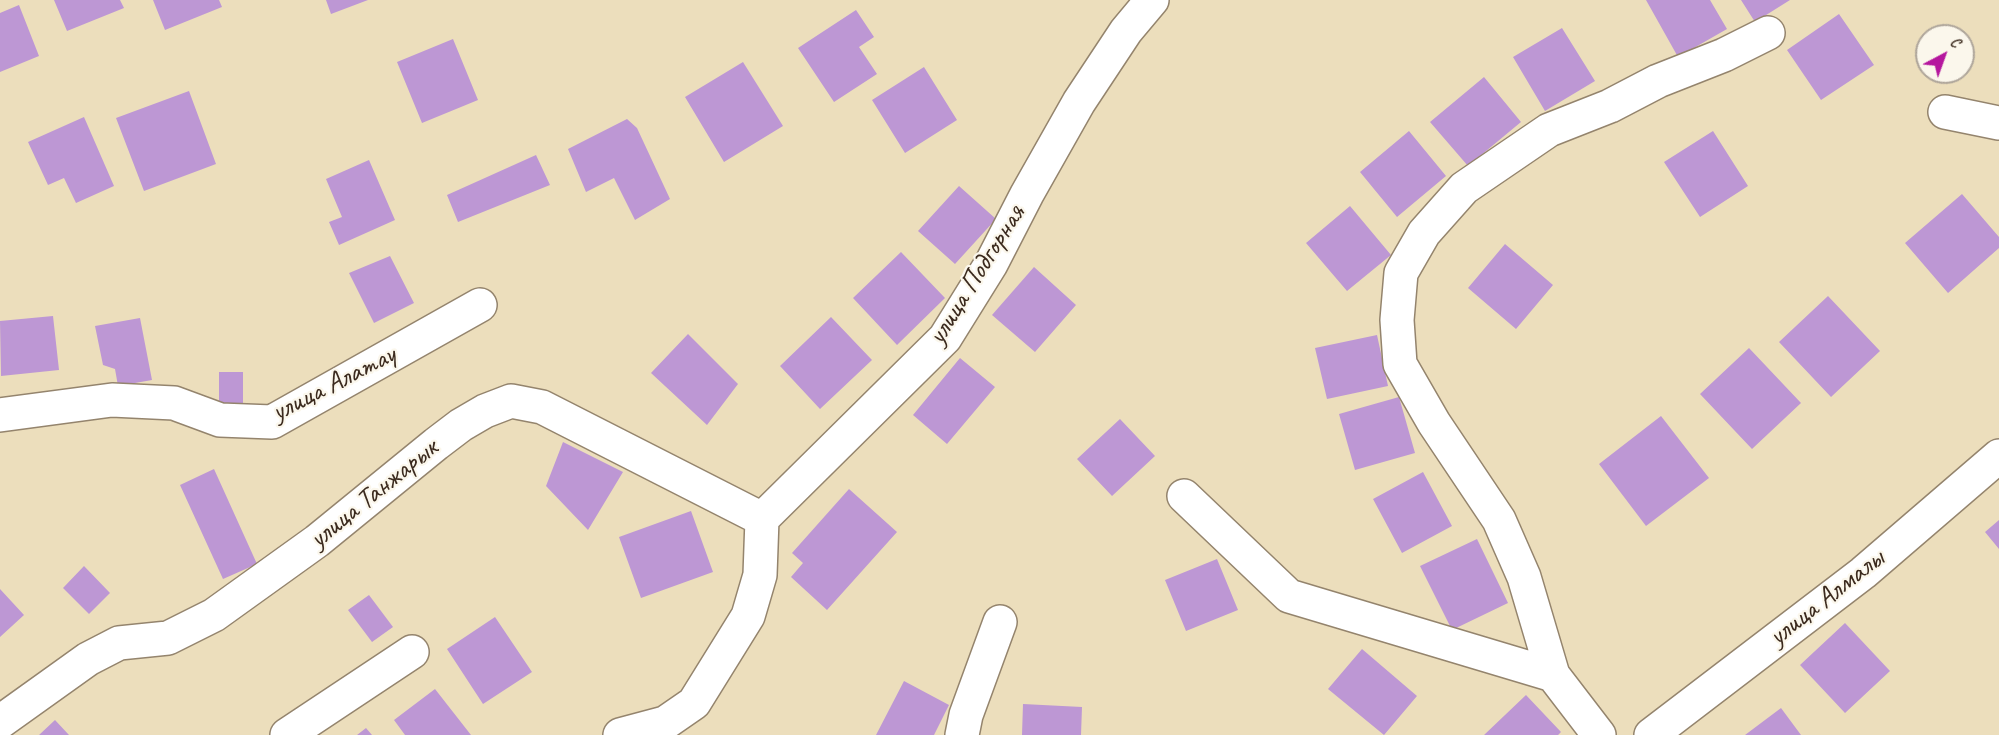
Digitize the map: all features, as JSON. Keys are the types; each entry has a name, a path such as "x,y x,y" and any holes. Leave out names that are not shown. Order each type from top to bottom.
{"street":[{"name":"улица Подгорная","path":"762,519 945,338 992,264 1027,194 1079,102 1126,31 1152,0"},
{"path":"1599,735 1553,675 1524,577 1499,520 1434,423 1400,363 1397,321 1401,273 1424,233 1464,188 1549,130 1610,106 1658,81 1724,55 1768,33"},
{"path":"1945,112 1999,123"},
{"name":"улица Алатау","path":"0,415 112,400 174,403 220,420 272,422 480,305"},
{"name":"улица Танжарык","path":"0,722 88,659 119,643 168,638 214,615 317,541 461,425 485,411 511,401 542,407 762,519"},
{"name":"улица Алмалы","path":"1651,735 1863,573 1999,456"},
{"path":"1184,496 1288,596 1553,675"},
{"path":"620,735 665,723 694,703 748,616 760,575 762,519"},
{"path":"962,735 966,715 1000,622"},
{"path":"287,735 412,651"}],"building":[{"path":"54,0 120,0 124,8 67,31"},
{"path":"153,0 219,0 222,7 165,30"},
{"path":"326,0 368,0 331,14"},
{"path":"1646,0 1710,0 1727,29 1678,57"},
{"path":"1741,0 1790,0 1755,22"},
{"path":"19,5 39,56 0,72 0,13"},
{"path":"856,10 874,37 859,47 877,74 834,102 798,48"},
{"path":"1839,14 1874,65 1821,100 1787,50"},
{"path":"1562,28 1595,81 1545,111 1513,57"},
{"path":"453,39 478,100 422,123 397,62"},
{"path":"743,62 783,126 724,162 685,97"},
{"path":"924,67 957,120 905,153 872,100"},
{"path":"1484,77 1521,122 1468,166 1430,122"},
{"path":"189,91 216,164 144,191 116,118"},
{"path":"84,117 114,186 76,203 64,178 48,185 28,142"},
{"path":"627,119 637,128 670,199 635,220 614,178 586,192 568,149"},
{"path":"1409,131 1446,176 1397,217 1360,172"},
{"path":"1713,131 1748,186 1700,217 1664,162"},
{"path":"536,155 550,185 458,222 447,195"},
{"path":"369,160 395,220 339,245 329,222 342,217 326,179"},
{"path":"959,186 996,219 955,264 918,231"},
{"path":"1962,194 1999,237 1999,248 1948,293 1905,243"},
{"path":"1350,206 1391,255 1347,291 1306,243"},
{"path":"1505,244 1553,285 1516,329 1468,288"},
{"path":"901,252 945,298 897,345 853,298"},
{"path":"390,256 414,303 374,323 349,273"},
{"path":"1034,267 1076,305 1035,352 992,315"},
{"path":"1828,296 1880,351 1831,397 1779,342"},
{"path":"53,316 59,370 1,376 0,321"},
{"path":"831,317 872,360 820,409 780,366"},
{"path":"140,318 152,380 118,386 115,369 103,365 95,326"},
{"path":"688,334 738,384 707,425 651,373"},
{"path":"1377,335 1388,386 1327,399 1315,348"},
{"path":"1749,348 1801,403 1752,449 1700,394"},
{"path":"960,358 995,387 947,444 913,415"},
{"path":"219,372 243,372 243,403 219,404"},
{"path":"1399,397 1415,453 1355,470 1339,414"},
{"path":"1661,416 1709,478 1646,526 1599,464"},
{"path":"1120,419 1155,456 1112,496 1077,459"},
{"path":"563,442 623,472 588,530 546,486"},
{"path":"214,469 257,564 223,579 180,485"},
{"path":"1423,472 1452,526 1402,553 1373,499"},
{"path":"849,489 897,532 827,610 791,577 803,563 792,553"},
{"path":"691,511 713,572 641,598 619,537"},
{"path":"1999,520 1999,549 1985,532"},
{"path":"1477,539 1508,603 1452,630 1420,566"},
{"path":"1217,559 1238,610 1186,631 1165,580"},
{"path":"84,566 110,593 89,614 63,588"},
{"path":"0,589 24,615 0,637"},
{"path":"369,595 393,627 372,642 348,610"},
{"path":"495,617 532,672 483,704 447,649"},
{"path":"1845,623 1890,671 1845,713 1800,665"},
{"path":"1362,649 1417,696 1384,735 1328,689"},
{"path":"904,681 949,705 934,735 876,735"},
{"path":"435,689 471,735 405,735 394,720"},
{"path":"1526,695 1561,732 1558,735 1484,735"},
{"path":"1023,704 1082,707 1081,735 1022,735"},
{"path":"1781,708 1801,735 1745,735"},
{"path":"55,720 69,735 39,735"},
{"path":"366,728 372,735 357,735"}]}
